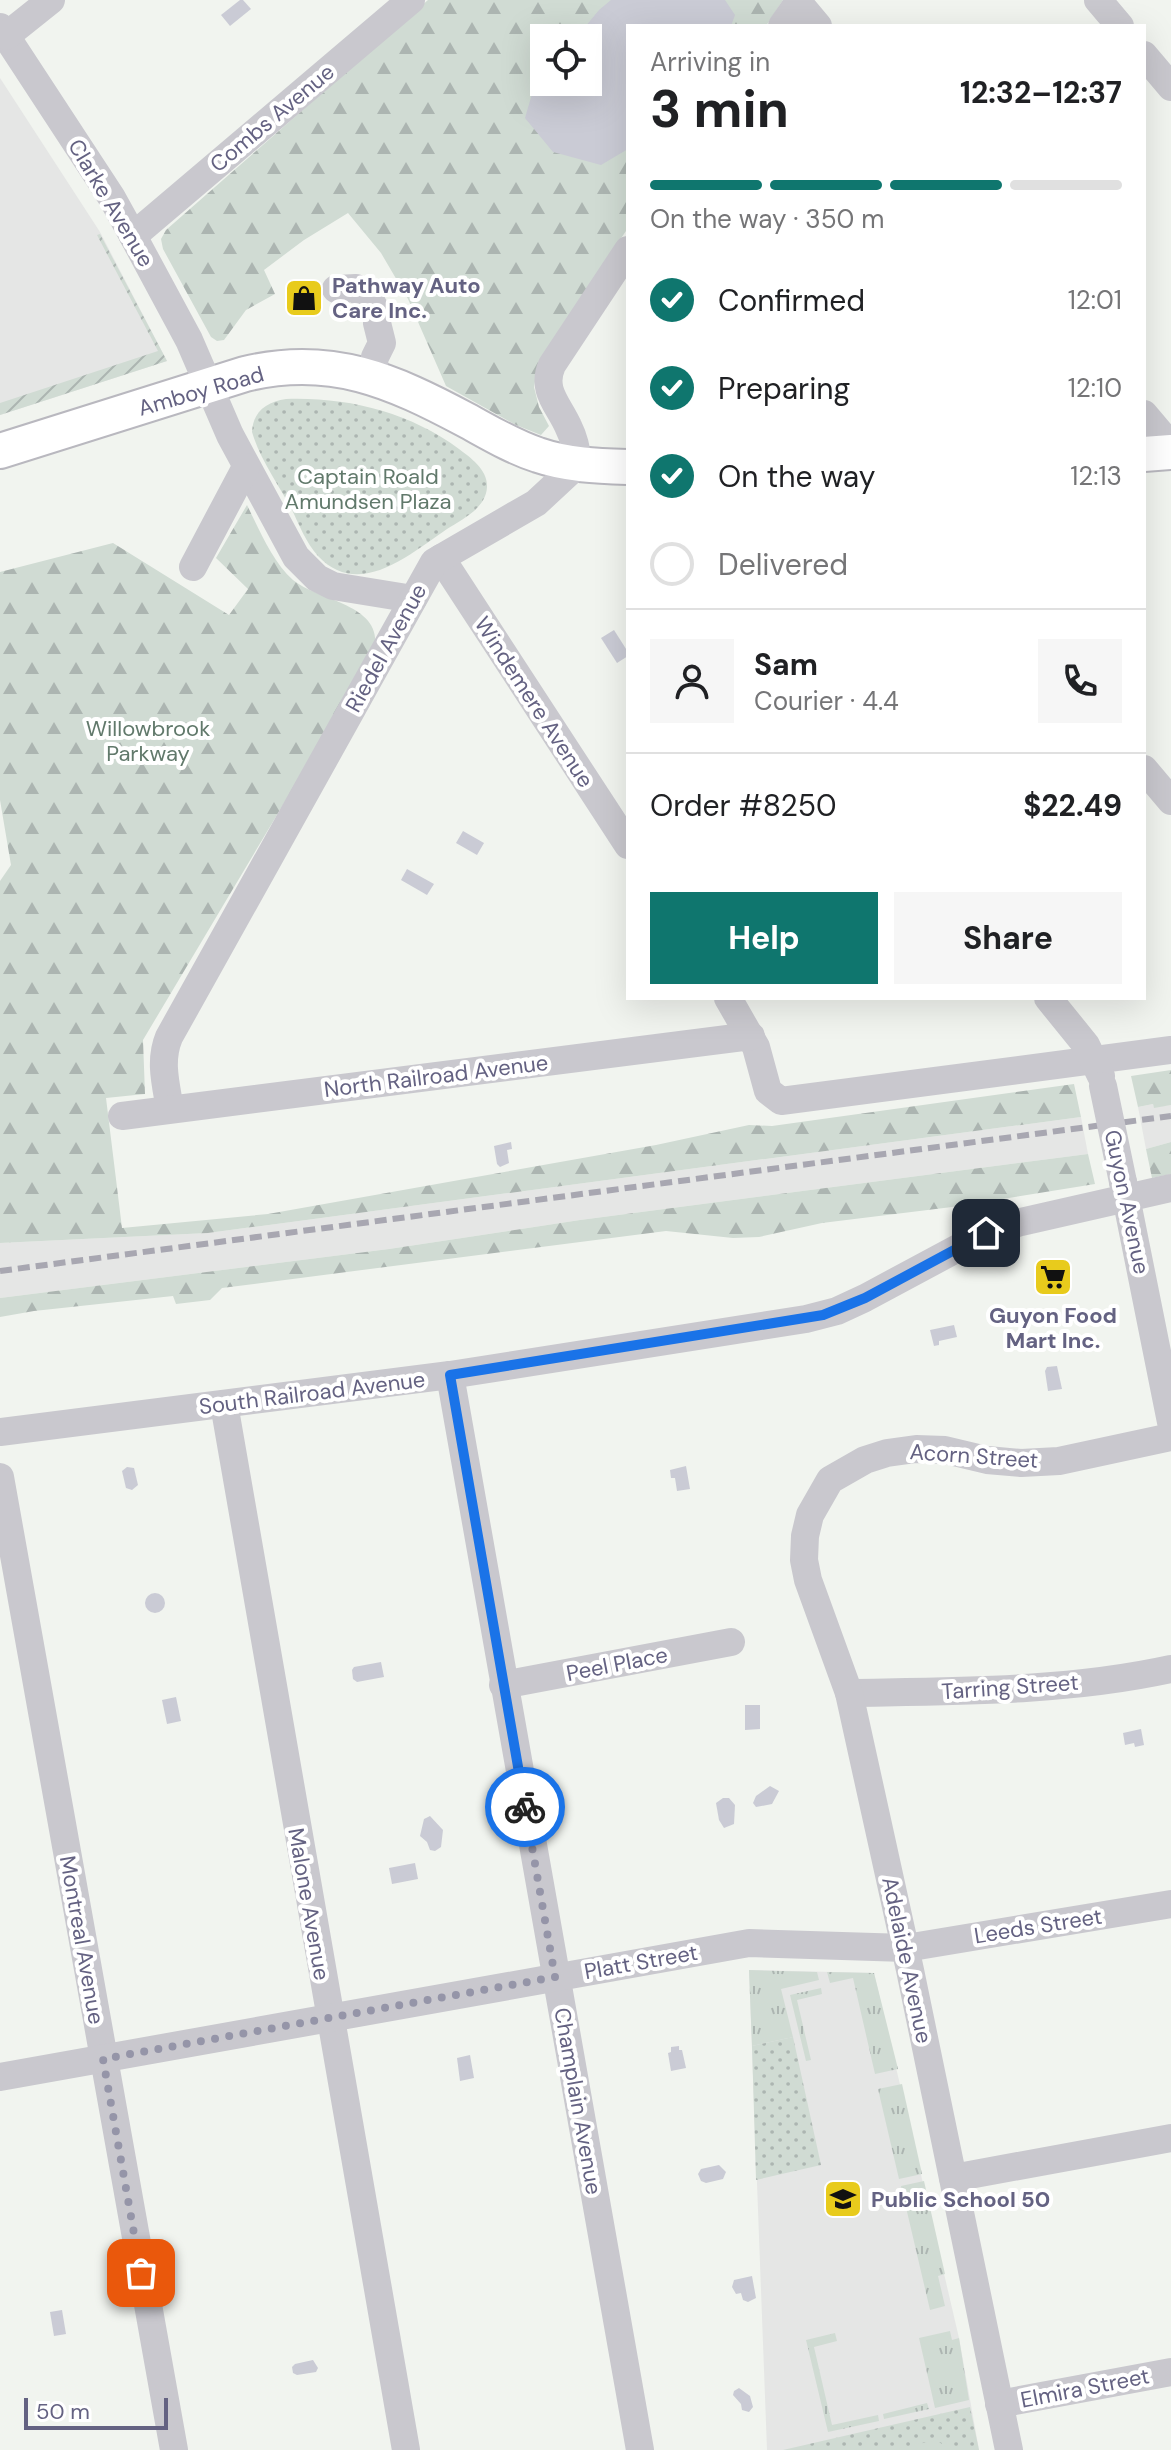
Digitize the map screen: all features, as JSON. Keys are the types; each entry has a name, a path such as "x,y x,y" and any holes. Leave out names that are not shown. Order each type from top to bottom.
{"main road":[{"name":"Amboy Road","path":"0,451 245,374 278,369 373,366 424,398 522,449 549,459 578,464 626,467"},
{"path":"1146,454 1171,449"}],"street":[{"path":"3,32 51,0"},
{"name":"Combs Avenue","path":"133,236 411,0"},
{"path":"1098,0 1118,24"},
{"path":"783,24 799,1 816,24"},
{"name":"Clarke Avenue","path":"3,32 112,198 189,340 246,467 290,549 317,578 341,589 413,599"},
{"path":"1146,57 1171,87"},
{"path":"578,464 572,435 550,396 547,378 552,365 626,253"},
{"path":"362,307 373,366"},
{"path":"1146,417 1171,449"},
{"name":"Riedel Avenue","path":"170,1109 163,1067 169,1037 434,562 536,503 578,464"},
{"path":"193,567 246,467"},
{"name":"Windemere Avenue","path":"441,558 626,842"},
{"path":"1146,771 1171,801"},
{"path":"729,1000 751,1036 760,1058 764,1082 773,1097 789,1101 1099,1073 1171,1050"},
{"name":"Guyon Avenue","path":"1050,1000 1075,1031 1099,1073 1171,1422"},
{"name":"North Railroad Avenue","path":"122,1116 751,1036"},
{"name":"South Railroad Avenue","path":"0,1432 450,1375 823,1315 865,1298 986,1233 1125,1190 1171,1188"},
{"name":"Champlain Avenue","path":"450,1375 640,2450"},
{"name":"Malone Avenue","path":"224,1404 406,2450"},
{"name":"Acorn Street","path":"830,1480 865,1460 916,1449 945,1450 987,1460 1021,1463 1059,1461 1171,1437"},
{"name":"Montreal Avenue","path":"0,1477 174,2450"},
{"name":"Adelaide Avenue","path":"830,1480 810,1515 804,1560 808,1580 849,1693 906,1948 1009,2450"},
{"name":"Peel Place","path":"503,1685 731,1642"},
{"name":"Tarring Street","path":"849,1693 1054,1685 1171,1669"},
{"name":"Leeds Street","path":"906,1948 1171,1904"},
{"name":"Platt Street","path":"0,2077 749,1943 906,1948"},
{"path":"953,2178 1171,2138"},
{"name":"Elmira Street","path":"999,2404 1171,2372"}],"shaded area":[{"path":"240,0 251,9 230,26 221,15"},
{"path":"611,0 725,0 735,15 732,24 626,24 626,150 601,165 553,152 525,118 531,96 602,96 602,24 588,24"},
{"path":"0,78 100,232 167,361 0,415"},
{"path":"614,630 626,649 626,657 617,663 601,638"},
{"path":"463,831 484,843 477,855 456,843"},
{"path":"407,869 434,884 427,895 401,880"},
{"path":"1153,1104 1154,1107 1171,1105 1171,1142 1146,1149 1138,1107"},
{"path":"1081,1117 1088,1154 580,1220 389,1249 0,1298 0,1243 208,1233"},
{"path":"511,1142 512,1149 507,1150 509,1163 500,1167 494,1146"},
{"path":"954,1325 957,1337 939,1341 939,1345 934,1346 930,1330"},
{"path":"1057,1366 1062,1389 1048,1391 1045,1371 1047,1367"},
{"path":"686,1466 690,1489 677,1491 670,1470"},
{"path":"127,1467 134,1468 138,1485 132,1490 126,1488 122,1471"},
{"path":"151,1593 159,1593 165,1603 159,1613 151,1613 145,1607 145,1599"},
{"path":"381,1662 384,1677 357,1682 353,1679 354,1667"},
{"path":"176,1697 181,1721 167,1724 162,1700"},
{"path":"745,1705 760,1705 760,1729 745,1730"},
{"path":"1141,1729 1144,1745 1125,1745 1123,1733"},
{"path":"770,1786 779,1791 772,1804 756,1807 753,1803 756,1796"},
{"path":"729,1798 735,1805 734,1824 724,1828 716,1803"},
{"path":"430,1816 443,1830 441,1847 435,1851 430,1850 420,1836 424,1819"},
{"path":"415,1863 418,1879 392,1884 389,1868"},
{"name":"Public School 50","path":"749,1970 874,1973 959,2338 979,2450 767,2450"},
{"path":"679,2046 686,2068 671,2071 668,2053 671,2047"},
{"path":"470,2055 474,2078 460,2081 457,2058"},
{"path":"719,2165 726,2172 723,2179 706,2183 701,2181 698,2174 701,2169"},
{"path":"752,2276 756,2298 748,2302 732,2287 734,2280"},
{"path":"62,2310 66,2334 54,2336 50,2312"},
{"path":"313,2360 318,2368 316,2372 293,2373 295,2364"},
{"path":"739,2388 750,2396 753,2407 749,2412 742,2410 733,2395"}],"green space":[{"path":"428,0 783,0 767,24 626,24 626,231 538,366 534,387 539,407 549,426 541,435 516,425 446,386 408,299 381,253 348,213 264,270 275,294 246,310 224,340 217,341 211,337 163,249 161,239 166,230"},
{"path":"100,234 167,361 0,415 0,403 158,351 97,235"},
{"name":"Captain Roald Amundsen Plaza","path":"286,399 355,404 420,425 478,465 487,481 483,501 466,517 384,568 350,574 334,568 318,556 310,545 264,462 252,432 255,418 262,409"},
{"name":"Willowbrook Parkway","path":"247,505 272,554 293,580 348,606 370,624 375,636 374,652 143,1040 145,1094 106,1098 122,1228 268,1214 656,1145 749,1125 772,1126 1074,1084 1081,1117 208,1233 0,1243 0,881 11,865 0,800 0,572 113,543 229,615 248,589 216,558"},
{"path":"1171,1070 1171,1105 1138,1107 1131,1076"},
{"path":"1171,1142 1171,1174 1152,1178 1146,1149"},
{"path":"1088,1154 1095,1184 952,1207 822,1223 759,1237 733,1238 666,1231 222,1288 210,1300 176,1304 173,1296 0,1317 0,1298 389,1249 580,1220"},
{"path":"749,1970 817,1972 819,1980 781,1989 793,2037 752,2046"},
{"path":"827,1972 874,1973 898,2069 875,2074 853,1978 830,1983"},
{"path":"821,1988 822,1994 797,2000 811,2060 806,2061 790,1995"},
{"path":"793,2037 821,2165 756,2180 752,2046"},
{"path":"902,2084 922,2174 899,2179 878,2089"},
{"path":"924,2181 945,2274 938,2276 945,2306 930,2310 901,2186"},
{"path":"950,2331 952,2340 959,2338 969,2400 935,2408 919,2338"},
{"path":"835,2333 837,2341 814,2347 832,2425 878,2415 879,2421 828,2432 806,2340"},
{"path":"927,2403 929,2409 884,2419 883,2414"},
{"path":"970,2407 979,2450 783,2450"},
{"path":"936,2440 951,2450 892,2450"}],"railway":[{"path":"0,1271 1171,1116"}],"way so far":[{"path":"141,2273 103,2059 555,1977 525,1807"}],"place":[{"name":"Pathway Auto Care Inc.","path":"304,298"},
{"name":"Guyon Food Mart Inc.","path":"1053,1277"},
{"name":"Public School 50","path":"843,2199"}],"route":[{"path":"525,1807 450,1375 789,1323 823,1315 865,1298 986,1233"}]}
